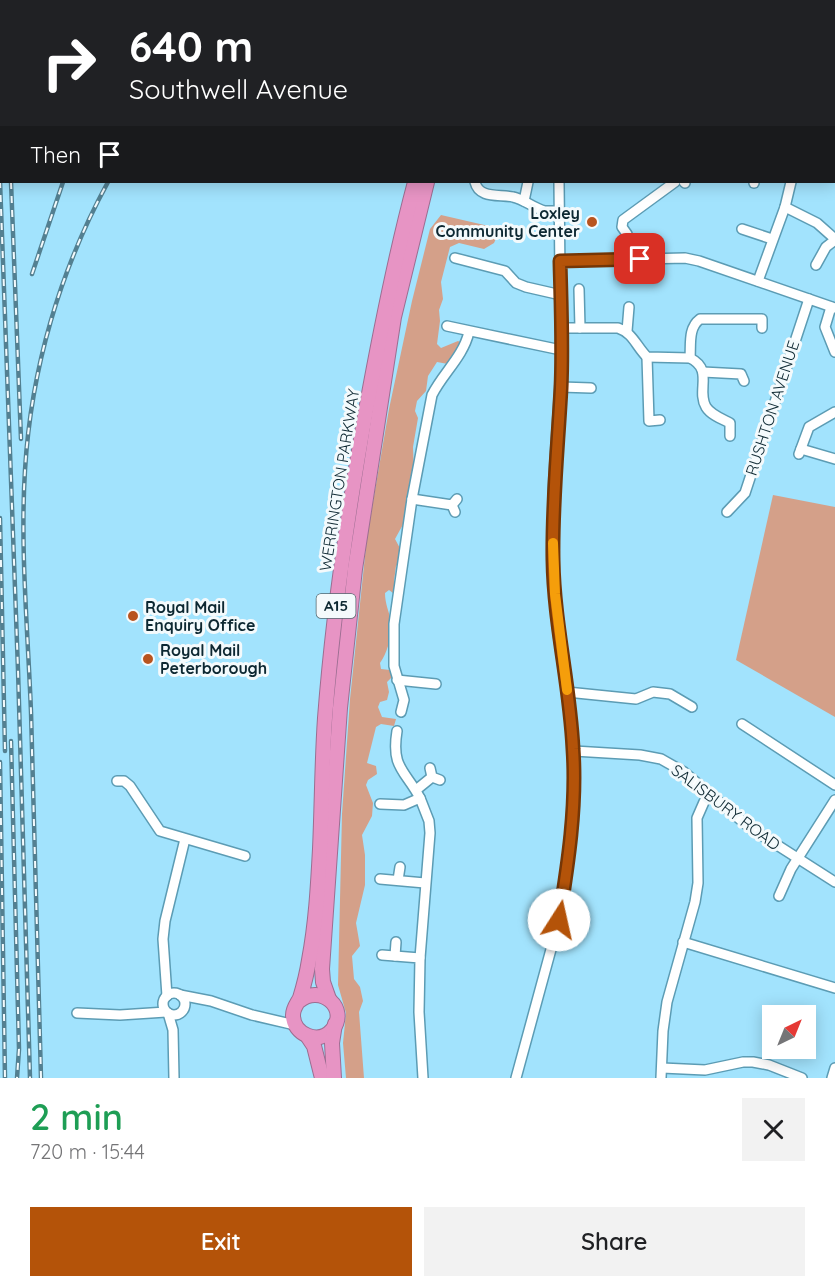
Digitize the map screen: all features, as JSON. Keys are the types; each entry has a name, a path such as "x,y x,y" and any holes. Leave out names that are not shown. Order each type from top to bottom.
{"highway":[{"name":"WERRINGTON PARKWAY","path":"296,1004 309,960 315,922 325,718 338,591 356,466 383,315 420,187"},
{"name":"WERRINGTON PARKWAY","path":"329,999 323,982 322,969 340,708 356,569 394,317 412,216"},
{"path":"296,1004 304,997 317,994 329,999"},
{"name":"A15","path":"329,999 336,1011 332,1043 334,1078"},
{"name":"A15","path":"295,1025 293,1014 296,1004"},
{"path":"308,1037 321,1037 332,1030 335,1024"},
{"path":"295,1025 314,1046 322,1078"}],"street":[{"path":"475,183 478,189 495,196 514,197 544,211 560,211"},
{"path":"524,201 528,183"},
{"path":"516,1078 559,920 572,815 574,750 558,632 553,561 553,492 561,387 559,183"},
{"path":"630,260 627,234 622,227 623,220 680,183"},
{"path":"758,281 785,207 791,183"},
{"path":"785,207 817,223 835,240 825,247 816,266"},
{"path":"742,229 772,239"},
{"path":"455,258 505,271 516,283 561,295"},
{"path":"560,261 685,258 699,261 833,307 825,327 835,352"},
{"path":"579,289 580,328"},
{"name":"RUSHTON AVENUE","path":"727,512 744,493 809,299"},
{"path":"627,331 629,307"},
{"path":"690,358 693,324 700,319 762,319 762,328"},
{"path":"447,326 561,350"},
{"path":"561,328 618,328 627,331 646,357 649,421 660,420"},
{"path":"401,712 404,700 397,680 393,649 394,624 412,499 429,406 439,382 466,346 469,332"},
{"path":"646,357 690,358 698,365 703,372 704,404 708,410 730,423 730,436"},
{"path":"703,372 741,374 744,381"},
{"path":"561,387 591,388"},
{"path":"835,412 809,427 800,451 835,459"},
{"path":"412,499 455,505"},
{"path":"397,680 436,684"},
{"path":"567,692 636,699 653,692 670,694 692,707"},
{"path":"742,724 835,785"},
{"path":"397,731 395,744 398,765 418,794 429,821 430,833 420,958 419,1012 423,1078"},
{"name":"SALISBURY ROAD","path":"574,750 640,755 661,759 684,771 749,827 835,882"},
{"path":"380,804 404,805 418,794 434,775"},
{"path":"117,781 124,781 130,786 160,831 245,856"},
{"path":"391,805 392,794"},
{"path":"661,1078 667,1002 696,902 697,818 710,795"},
{"path":"780,897 791,869 835,800"},
{"path":"174,1078 173,1030 163,1006 171,996 163,939 165,921 185,839"},
{"path":"399,880 400,867"},
{"path":"380,879 425,883"},
{"path":"394,956 396,942"},
{"path":"683,942 835,988"},
{"path":"382,955 420,958"},
{"path":"171,996 185,1004 173,1030"},
{"path":"141,1012 171,996 211,1000 252,1015 295,1025"},
{"path":"77,1012 120,1015 141,1012 174,1015 211,1000"},
{"path":"268,1018 296,1004"},
{"path":"663,1068 705,1070 753,1062 802,1078"},
{"path":"832,1078 835,1068"}],"shaded area":[{"path":"441,215 493,227 498,234 494,243 484,249 459,243 450,247 441,282 443,299 439,310 437,344 441,348 458,341 462,343 448,364 437,362 428,376 426,391 417,401 415,411 418,418 413,447 414,475 406,519 395,539 402,552 401,561 396,566 394,581 396,587 393,593 389,590 385,593 391,632 387,649 380,663 381,669 390,670 392,677 387,682 389,692 387,700 380,702 378,707 382,717 396,719 394,726 381,724 376,727 367,763 376,766 377,774 368,780 366,785 373,803 372,816 362,835 365,885 356,923 360,946 352,956 354,979 360,987 363,1001 359,1012 364,1078 346,1078 343,1043 346,1013 338,985 342,814 350,699 367,537 389,409 412,301 430,229"},
{"path":"773,495 835,507 835,717 736,660"}],"railway":[{"path":"0,183 30,1078"},
{"path":"11,183 21,439"},
{"path":"32,274 63,183"},
{"path":"41,1078 31,712 24,560 25,470 34,395 51,321 76,250 107,183"},
{"path":"0,518 5,751"},
{"path":"11,741 19,1049 17,1078"},
{"path":"0,762 5,1078"}],"slow traffic":[{"path":"553,543 555,594 567,690"}],"place":[{"name":"Loxley Community Center","path":"592,222"},
{"name":"Royal Mail Enquiry Office","path":"133,616"},
{"name":"Royal Mail Peterborough","path":"148,659"}],"route":[{"path":"559,920 572,815 574,762 571,716 558,632 553,561 553,492 561,387 560,261 640,259"}]}
